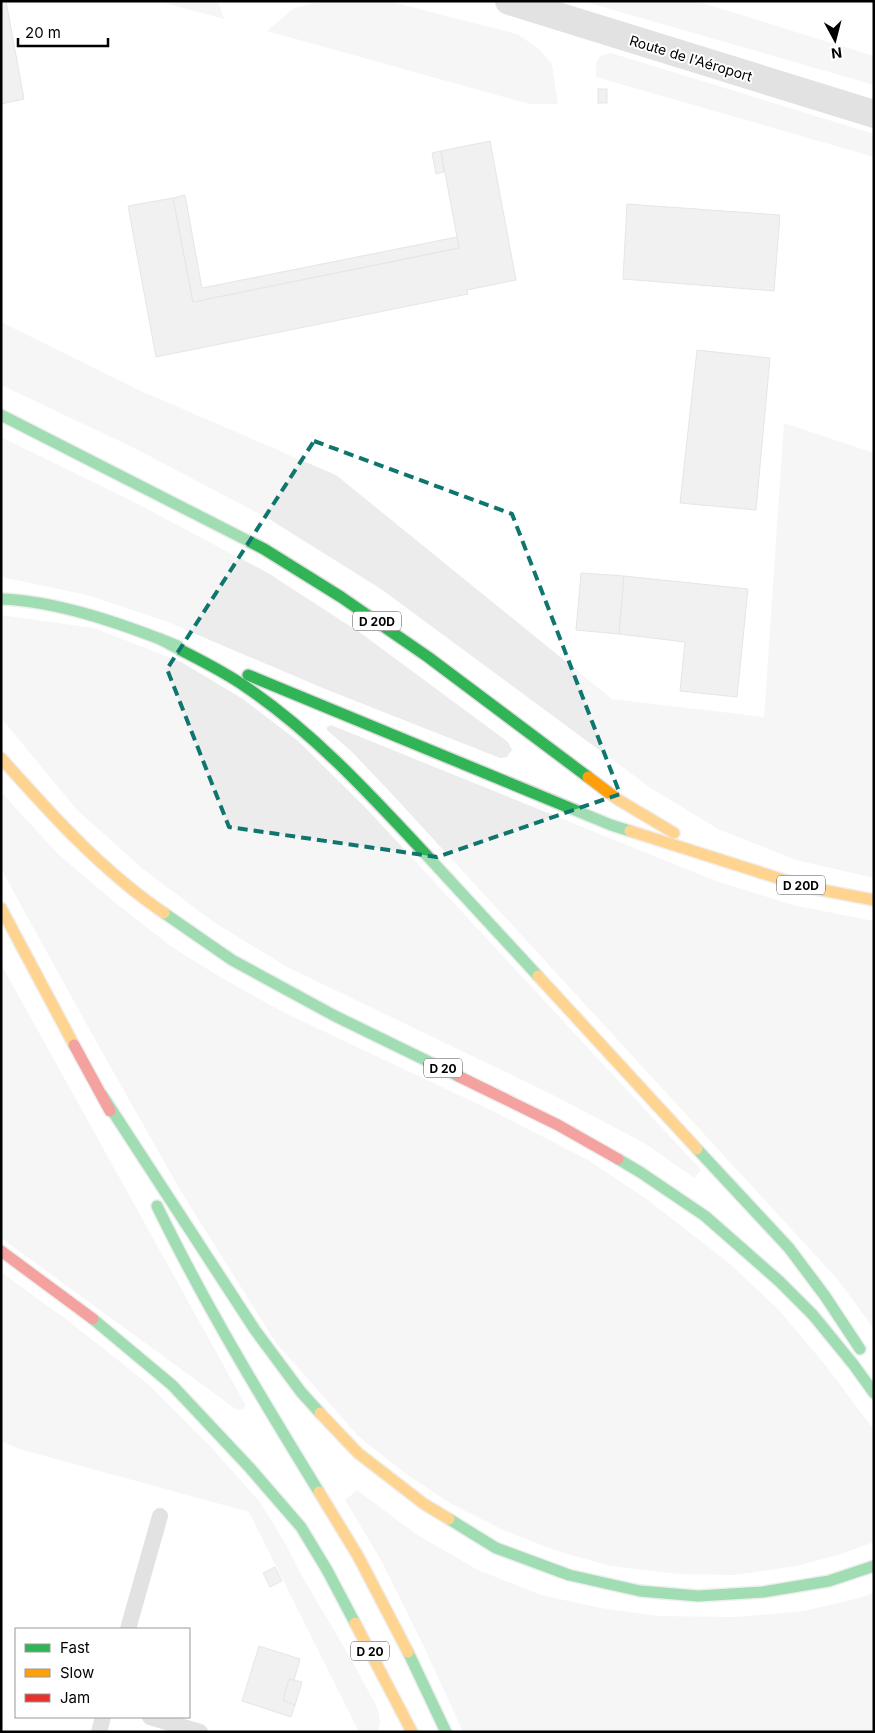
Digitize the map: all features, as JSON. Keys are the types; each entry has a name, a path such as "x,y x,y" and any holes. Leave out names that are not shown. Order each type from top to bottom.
{"main road":[{"name":"D 20D","path":"1,415 264,549 334,592 428,657 617,799 666,828 731,863 806,887 874,900"},
{"path":"4,599 78,612 125,626 611,824 731,863"},
{"path":"160,639 228,675 277,709 318,742 359,782 789,1248 826,1296 869,1366"},
{"name":"D 20","path":"1,758 48,811 89,852 135,893 232,960 335,1016 558,1124 640,1172 705,1216 779,1281 813,1316 853,1364 874,1393"},
{"path":"1,908 102,1095 144,1180"},
{"path":"102,1095 255,1330 301,1392 358,1453 424,1504 496,1548 569,1575 640,1591 698,1596 764,1592 830,1581 874,1566"},
{"name":"D 20","path":"152,1198 186,1266 241,1365 358,1556 402,1638 446,1732"},
{"name":"D 20","path":"1,1251 108,1330 172,1385 242,1459 302,1527 327,1570 412,1732"}],"street":[{"name":"Route de l'Aéroport","path":"509,1 874,114"}],"lane":[{"path":"128,1628 160,1516"},
{"path":"99,1732 103,1718"},
{"path":"153,1718 200,1732"}],"highlighted area":[{"path":"314,441 512,514 620,794 437,857 229,827 167,669"}],"shaded area":[{"path":"157,1 218,1 224,19"},
{"path":"388,1 517,34 538,48 552,64 558,104 529,104 267,31 294,8 317,2"},
{"path":"582,1 696,1 874,56 874,85"},
{"path":"611,53 874,134 874,157 596,77 596,63 600,56"},
{"path":"1,322 141,391 336,475 612,699 764,717 784,423 874,453 874,878 796,860 720,830 652,789 381,589 269,519 134,448 1,385"},
{"path":"1,437 132,501 268,573 362,634 508,742 512,750 507,757 500,758 325,689 165,621 87,595 1,577"},
{"path":"1,615 94,628 181,662 243,699 298,741 366,808 701,1170 694,1178 644,1143 553,1095 287,967 212,921 144,870 77,810 1,718"},
{"path":"331,725 716,881 793,905 874,921 874,1329 838,1280 391,793 352,752 327,730 327,727"},
{"path":"1,792 59,855 172,947 227,981 285,1013 497,1113 588,1160 648,1200 729,1263 779,1310 827,1367 874,1430 874,1542 838,1555 797,1566 734,1575 679,1574 610,1566 554,1550 503,1530 451,1504 406,1474 359,1437 276,1343 183,1195 98,1045 1,869"},
{"path":"1,964 245,1404 244,1409 237,1410 1,1238"},
{"path":"1,1272 66,1319 147,1383 210,1446 260,1502 284,1541 378,1709 380,1722 378,1732 359,1732 249,1512 19,1449 1,1441"},
{"path":"357,1490 416,1534 478,1570 541,1595 601,1608 658,1616 735,1617 804,1611 874,1593 874,1732 463,1732 382,1562 345,1500"}],"building":[{"path":"1,1 6,1 24,99 1,104"},
{"path":"598,89 607,89 607,103 598,103"},
{"path":"490,141 516,280 467,290 468,294 156,357 128,206 173,198 193,302 459,248 441,151"},
{"path":"441,151 444,172 436,174 432,153"},
{"path":"185,195 202,288 457,237 459,248 193,302 173,198"},
{"path":"627,204 780,215 774,291 623,279"},
{"path":"697,350 770,358 756,510 680,503"},
{"path":"581,573 624,576 619,634 576,630"},
{"path":"624,576 748,589 737,697 680,691 685,642 619,634"},
{"path":"275,1567 282,1581 270,1587 263,1573"},
{"path":"259,1646 300,1659 294,1680 289,1679 283,1700 295,1705 291,1717 242,1701"},
{"path":"289,1679 302,1682 295,1705 283,1700"}],"traffic: fast":[{"path":"1,415 264,549 341,597 428,657 588,777"},
{"path":"1,599 46,604 69,609 114,622 178,646"},
{"path":"160,639 236,680 270,704 316,742 434,863 538,976"},
{"path":"248,675 611,825 630,831"},
{"path":"164,913 232,960 335,1016 458,1076"},
{"path":"102,1095 255,1330 301,1392 320,1413"},
{"path":"697,1149 789,1248 825,1296 860,1349"},
{"path":"618,1159 705,1216 779,1281 813,1315 874,1393"},
{"path":"157,1206 214,1315 319,1492"},
{"path":"93,1319 172,1385 249,1467 301,1527 327,1570 355,1623"},
{"path":"449,1519 496,1548 569,1575 640,1591 698,1596 763,1592 829,1581 874,1566"},
{"path":"408,1652 446,1732"}],"traffic: slow":[{"path":"1,758 98,860 119,879 164,913"},
{"path":"588,777 617,799 674,833"},
{"path":"630,831 806,887 874,900"},
{"path":"1,908 74,1045"},
{"path":"538,976 697,1149"},
{"path":"320,1413 358,1453 424,1504 449,1519"},
{"path":"319,1492 358,1556 408,1652"},
{"path":"355,1623 412,1732"}],"traffic: jam":[{"path":"74,1045 110,1111"},
{"path":"458,1076 558,1125 618,1159"},
{"path":"1,1251 93,1319"}]}
